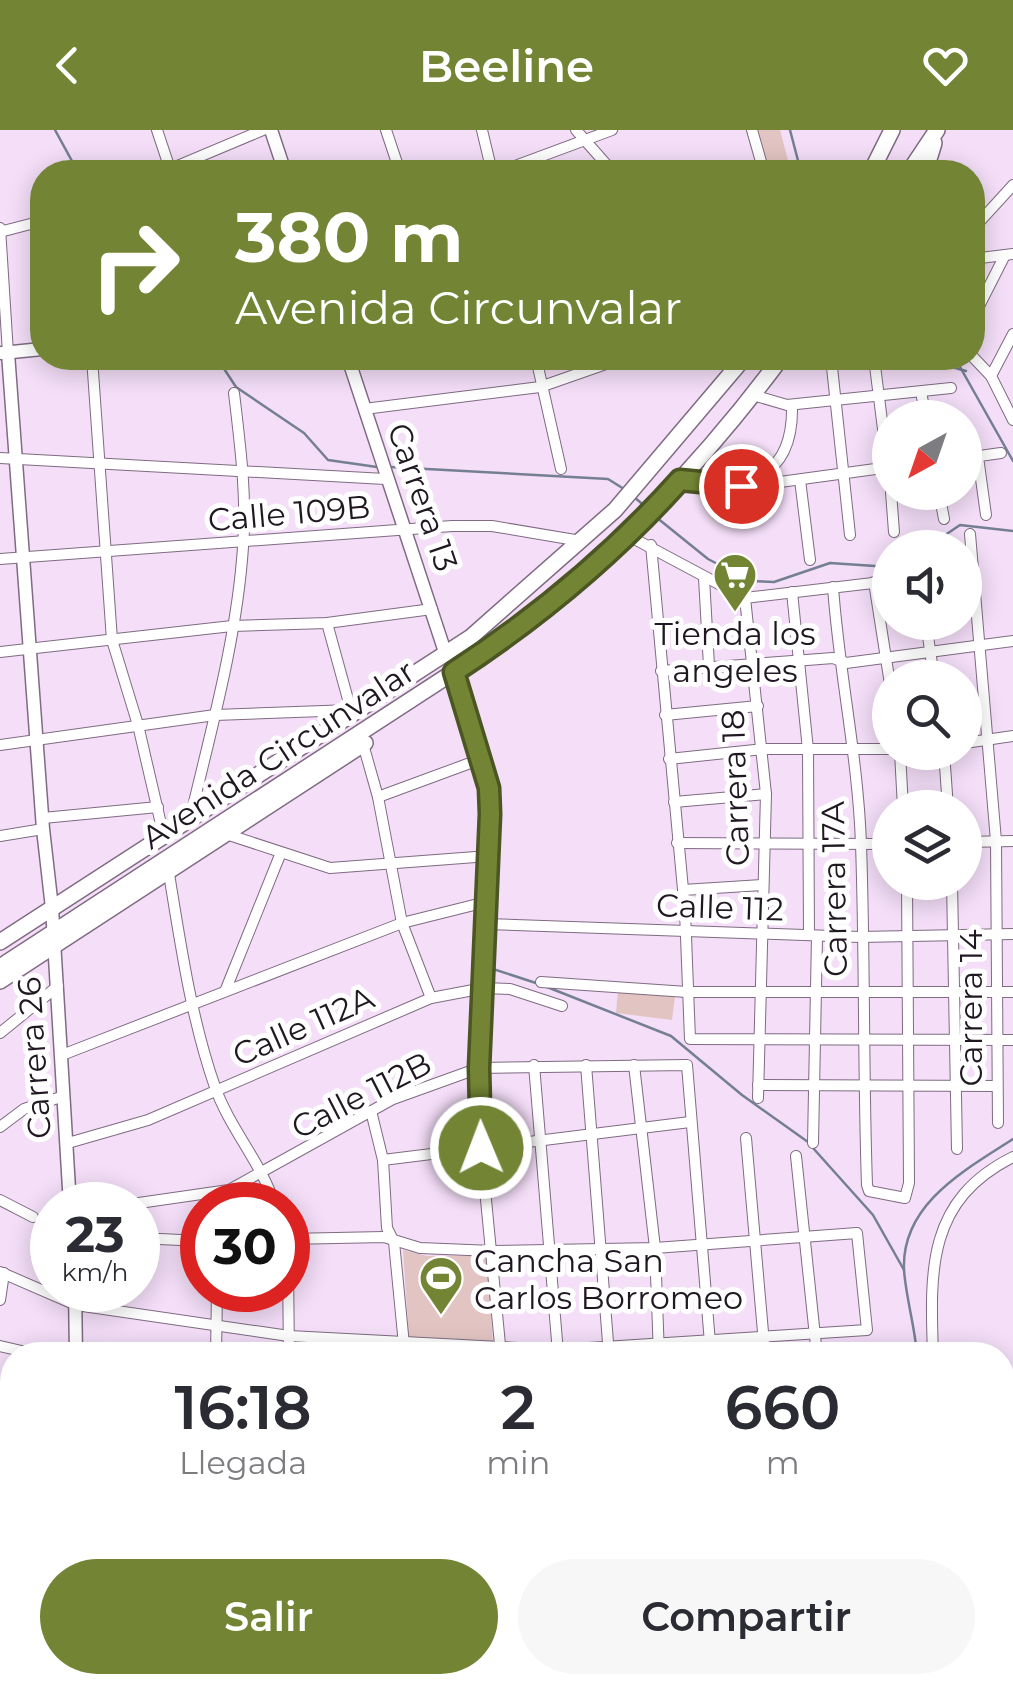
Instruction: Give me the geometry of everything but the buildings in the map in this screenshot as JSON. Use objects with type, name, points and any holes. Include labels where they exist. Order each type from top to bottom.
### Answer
[{"type":"highway","points":[[877,160],[892,130]]},
{"type":"highway","points":[[916,160],[937,130]]},
{"type":"highway","points":[[928,160],[937,130]]},
{"type":"highway","name":"Avenida Circunvalar","points":[[0,942],[446,655],[616,510],[734,370]]},
{"type":"highway","name":"Avenida Circunvalar","points":[[0,967],[54,940],[529,622],[676,485],[773,370]]},
{"type":"highway","points":[[0,981],[54,940],[229,835],[363,744],[392,715]]},
{"type":"highway","points":[[0,930],[52,908]]},
{"type":"street","points":[[156,130],[165,160]]},
{"type":"street","points":[[195,160],[263,130]]},
{"type":"street","points":[[271,130],[281,160]]},
{"type":"street","points":[[386,130],[396,160]]},
{"type":"street","points":[[482,130],[492,160]]},
{"type":"street","points":[[576,130],[601,160]]},
{"type":"street","points":[[532,160],[612,130]]},
{"type":"street","points":[[752,130],[761,160]]},
{"type":"street","points":[[985,216],[1013,185]]},
{"type":"street","points":[[30,224],[0,231],[4,353],[17,458],[42,823],[52,908]]},
{"type":"street","points":[[985,297],[1009,255]]},
{"type":"street","points":[[991,376],[1013,334]]},
{"type":"street","points":[[4,353],[30,351]]},
{"type":"street","points":[[93,370],[112,640],[138,725],[164,838]]},
{"type":"street","name":"Carrera 13","points":[[352,370],[446,655]]},
{"type":"street","points":[[538,370],[561,469]]},
{"type":"street","points":[[364,409],[540,387],[589,370]]},
{"type":"street","points":[[833,370],[850,535]]},
{"type":"street","points":[[876,370],[880,400]]},
{"type":"street","points":[[985,370],[1013,420]]},
{"type":"street","points":[[753,396],[792,405],[951,388]]},
{"type":"street","points":[[921,392],[923,400]]},
{"type":"street","points":[[190,820],[215,715],[244,544],[243,474],[234,393]]},
{"type":"street","points":[[741,486],[772,466],[792,430],[792,405]]},
{"type":"street","points":[[982,455],[1001,453]]},
{"type":"street","points":[[0,458],[243,474],[384,477]]},
{"type":"street","points":[[772,466],[780,482]]},
{"type":"street","points":[[676,485],[741,486],[764,493],[780,482],[872,470]]},
{"type":"street","points":[[800,480],[810,560]]},
{"type":"street","points":[[982,486],[986,515]]},
{"type":"street","points":[[942,510],[944,519]]},
{"type":"street","name":"Calle 109B","points":[[0,558],[244,544],[402,528],[492,526],[582,541]]},
{"type":"street","points":[[634,528],[648,543],[745,598],[872,582]]},
{"type":"street","points":[[648,543],[683,890],[690,1039],[815,1043],[1013,1040]]},
{"type":"street","points":[[704,578],[708,666]]},
{"type":"street","name":"Carrera 17A","points":[[833,587],[838,659],[855,751],[861,845],[861,993],[869,1192],[905,1198],[908,1088]]},
{"type":"street","points":[[792,592],[808,750],[815,993],[813,1143]]},
{"type":"street","name":"Carrera 18","points":[[745,598],[766,794],[758,1098]]},
{"type":"street","points":[[0,652],[232,626],[328,624],[432,609]]},
{"type":"street","points":[[0,745],[215,715],[352,713],[328,624]]},
{"type":"street","points":[[883,640],[886,660]]},
{"type":"street","points":[[929,640],[931,660]]},
{"type":"street","name":"Carrera 14","points":[[976,640],[996,841],[998,1123]]},
{"type":"street","points":[[662,671],[798,660],[838,659],[846,664],[1013,641]]},
{"type":"street","points":[[454,672],[489,788],[490,856],[479,1068],[481,1148],[499,1342]]},
{"type":"street","points":[[665,715],[758,706]]},
{"type":"street","points":[[982,740],[1013,736]]},
{"type":"street","points":[[363,744],[378,797],[402,923],[430,998]]},
{"type":"street","points":[[669,759],[764,749],[872,750]]},
{"type":"street","points":[[378,797],[481,760]]},
{"type":"street","points":[[674,802],[766,794]]},
{"type":"street","points":[[0,836],[42,823],[158,807]]},
{"type":"street","points":[[229,835],[330,868],[490,856]]},
{"type":"street","points":[[677,843],[810,840],[872,845]]},
{"type":"street","points":[[982,841],[1013,841]]},
{"type":"street","points":[[226,989],[280,854]]},
{"type":"street","points":[[169,874],[190,1002],[216,1092],[267,1182]]},
{"type":"street","points":[[683,890],[762,885]]},
{"type":"street","points":[[907,900],[908,1088]]},
{"type":"street","points":[[952,900],[957,1149]]},
{"type":"street","points":[[62,1056],[190,1002],[402,923],[486,902]]},
{"type":"street","name":"Carrera 26","points":[[52,908],[69,1182]]},
{"type":"street","name":"Calle 112","points":[[486,924],[860,937],[1013,934]]},
{"type":"street","points":[[540,982],[687,992],[1013,992]]},
{"type":"street","points":[[0,1033],[58,986]]},
{"type":"street","name":"Calle 112A","points":[[68,1143],[148,1120],[430,998],[484,988],[523,991],[562,1006]]},
{"type":"street","points":[[534,1065],[546,1250],[557,1342]]},
{"type":"street","points":[[586,1065],[608,1342]]},
{"type":"street","points":[[634,1065],[655,1248],[658,1341]]},
{"type":"street","name":"Calle 112B","points":[[248,1182],[371,1111],[438,1080],[479,1068],[687,1066],[690,1122]]},
{"type":"street","points":[[758,1085],[997,1086]]},
{"type":"street","points":[[0,1127],[24,1110],[64,1096]]},
{"type":"street","points":[[371,1111],[383,1160],[403,1342]]},
{"type":"street","points":[[383,1160],[690,1122],[709,1340]]},
{"type":"street","points":[[746,1138],[764,1342]]},
{"type":"street","points":[[796,1156],[816,1342]]},
{"type":"street","points":[[933,1342],[932,1280],[947,1216],[980,1177],[1013,1157]]},
{"type":"street","points":[[0,1200],[30,1215]]},
{"type":"street","points":[[310,1238],[375,1236],[432,1250],[546,1250],[655,1248],[856,1234],[866,1330],[653,1342]]},
{"type":"street","points":[[0,1300],[2,1273],[30,1282]]},
{"type":"street","points":[[75,1312],[76,1342]]},
{"type":"street","points":[[144,1312],[217,1328],[338,1342]]},
{"type":"street","points":[[216,1342],[217,1312]]},
{"type":"street","points":[[289,1312],[289,1342]]},
{"type":"shaded area","points":[[757,130],[780,130],[788,160],[766,160]]},
{"type":"shaded area","points":[[618,990],[675,996],[672,1020],[616,1013]]},
{"type":"shaded area","points":[[403,1250],[427,1256],[487,1255],[493,1342],[409,1339]]},
{"type":"waterway","points":[[55,130],[71,160]]},
{"type":"waterway","points":[[790,130],[798,160]]},
{"type":"waterway","points":[[225,370],[236,387],[304,433],[328,460],[377,467]]},
{"type":"waterway","points":[[962,370],[1013,461]]},
{"type":"waterway","points":[[390,467],[608,479],[624,489]]},
{"type":"waterway","points":[[634,497],[647,508]]},
{"type":"waterway","points":[[656,517],[708,559],[750,581],[774,582],[830,563],[872,566]]},
{"type":"waterway","points":[[953,530],[960,525],[1013,531]]},
{"type":"waterway","points":[[493,969],[539,984]]},
{"type":"waterway","points":[[547,987],[671,1036],[742,1095],[808,1142]]},
{"type":"waterway","points":[[915,1342],[904,1270],[913,1226],[939,1191],[1013,1139]]},
{"type":"waterway","points":[[813,1148],[873,1215],[904,1270]]},
{"type":"place","name":"Tienda los angeles","points":[[735,613]]},
{"type":"place","name":"Cancha San Carlos Borromeo","points":[[441,1316]]},
{"type":"route","points":[[481,1148],[479,1068],[490,856],[489,788],[454,672],[529,622],[581,580],[680,480],[741,486]]}]
